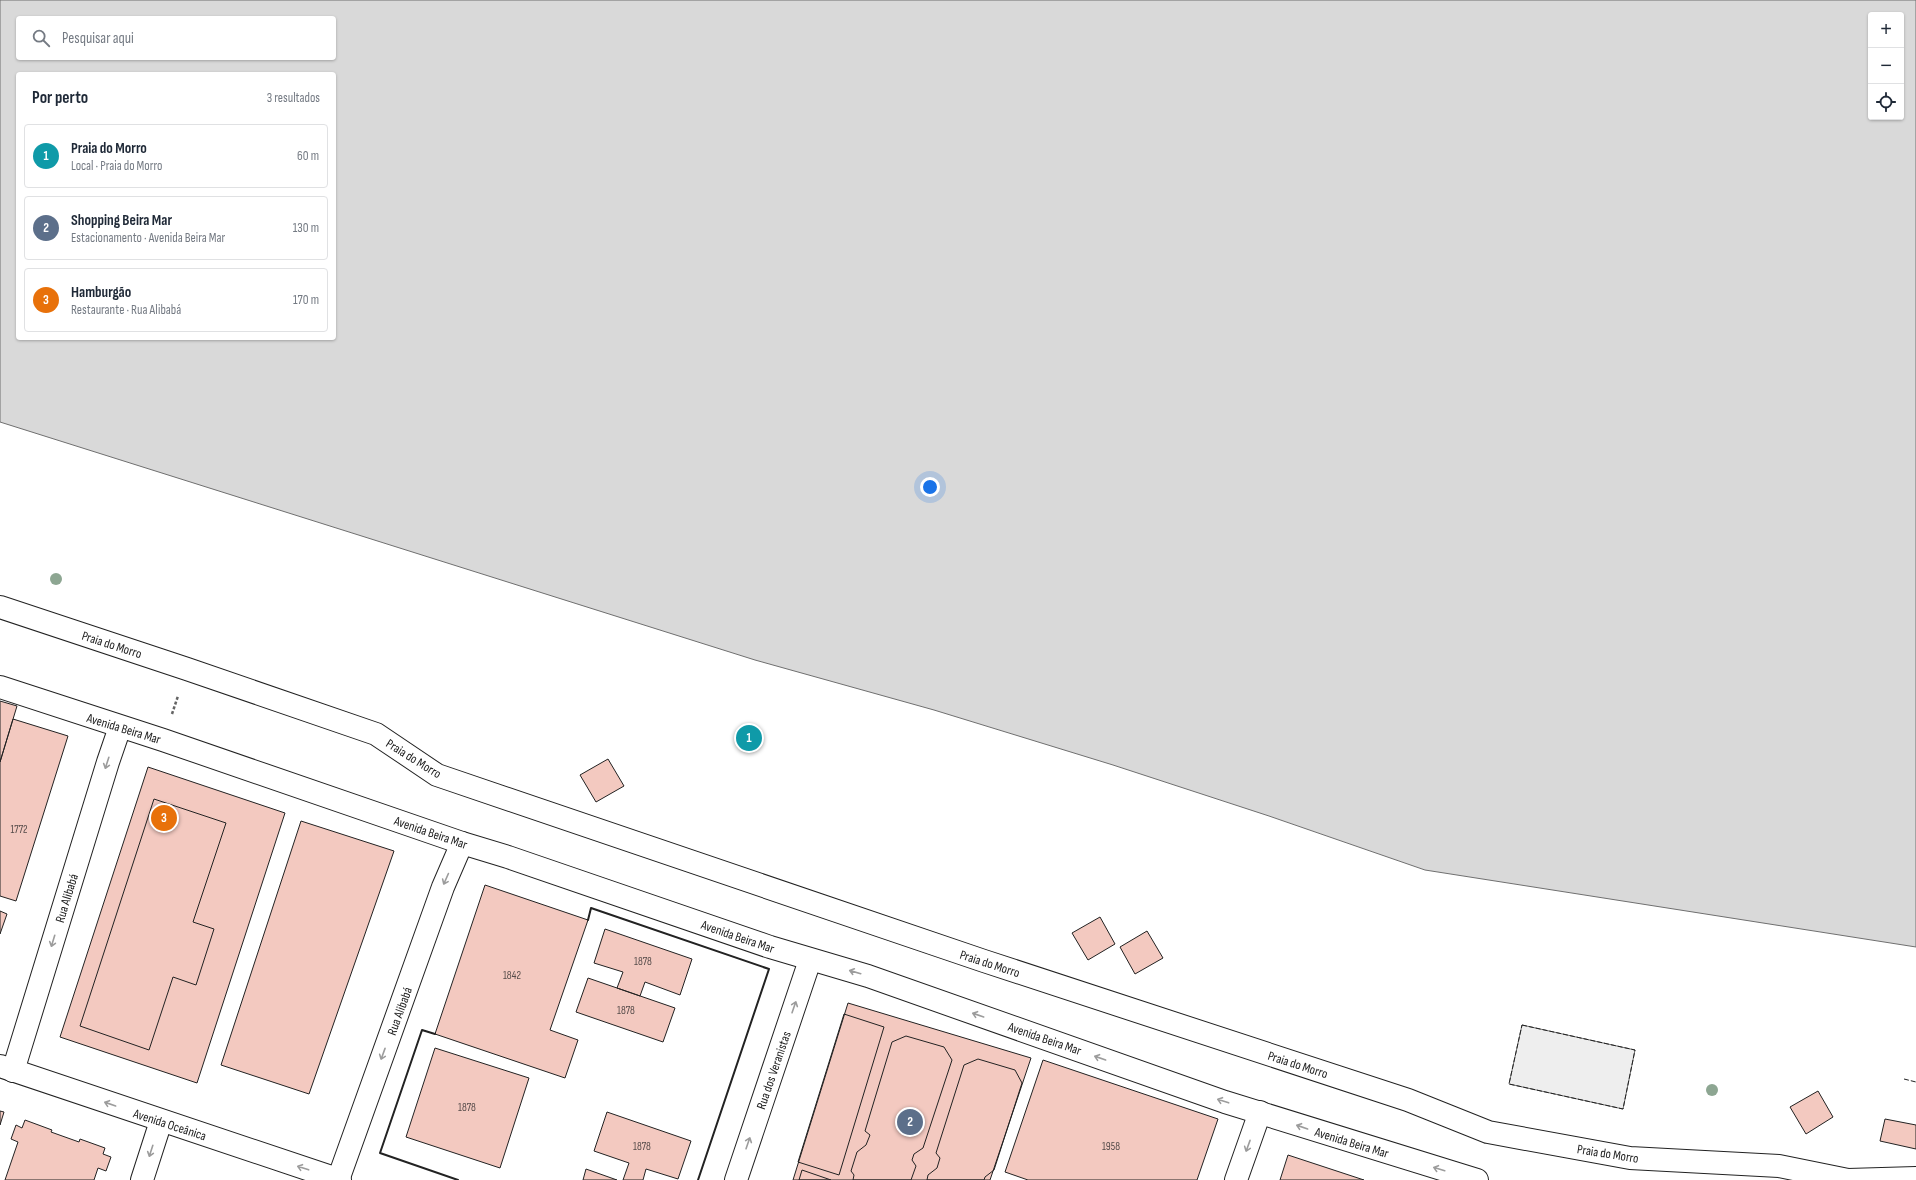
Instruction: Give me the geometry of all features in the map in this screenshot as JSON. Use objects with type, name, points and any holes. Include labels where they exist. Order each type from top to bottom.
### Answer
[{"type":"street","name":"Praia do Morro","points":[[0,607],[376,734],[437,775],[984,961],[1408,1100],[1488,1132],[1630,1158],[1779,1166],[1848,1180],[1916,1178]]},
{"type":"street","name":"Avenida Beira Mar","points":[[0,687],[163,740],[462,844],[508,857],[810,960],[868,976],[1225,1102],[1260,1112],[1308,1129],[1477,1180]]},
{"type":"street","name":"Rua Alibabá","points":[[6,1069],[120,726]]},
{"type":"street","name":"Rua Alibabá","points":[[339,1180],[443,887],[462,844]]},
{"type":"street","name":"Rua dos Veranistas","points":[[736,1180],[810,960]]},
{"type":"street","name":"Avenida Oceânica","points":[[6,1069],[339,1180]]},
{"type":"street","points":[[1236,1180],[1260,1112]]},
{"type":"street","points":[[142,1180],[161,1121]]},
{"type":"path","points":[[163,740],[187,669]]},
{"type":"shaded area","points":[[0,0],[1916,0],[1916,947],[1425,870],[1269,816],[1113,765],[934,710],[755,660],[0,422]]},
{"type":"shaded area","points":[[1522,1025],[1635,1050],[1623,1109],[1509,1084]]},
{"type":"building","points":[[0,701],[17,706],[0,762]]},
{"type":"building","points":[[13,719],[68,736],[16,901],[0,896],[0,762]]},
{"type":"building","points":[[608,759],[624,786],[596,802],[580,775]]},
{"type":"building","points":[[148,767],[285,813],[197,1083],[60,1037]]},
{"type":"building","points":[[154,799],[226,823],[193,922],[214,929],[196,985],[173,977],[149,1050],[80,1026]]},
{"type":"building","points":[[301,821],[394,851],[309,1094],[221,1065]]},
{"type":"building","points":[[485,885],[588,920],[550,1030],[578,1040],[565,1078],[435,1034]]},
{"type":"building","points":[[0,911],[7,914],[0,934]]},
{"type":"building","points":[[1100,917],[1115,944],[1088,960],[1072,933]]},
{"type":"building","points":[[605,929],[692,959],[680,995],[645,982],[640,996],[617,988],[623,972],[594,963]]},
{"type":"building","points":[[1147,931],[1163,958],[1135,974],[1120,947]]},
{"type":"building","points":[[588,978],[675,1008],[663,1042],[576,1012]]},
{"type":"building","points":[[848,1003],[1031,1058],[990,1180],[793,1180]]},
{"type":"building","points":[[844,1014],[884,1027],[839,1175],[798,1162]]},
{"type":"building","points":[[906,1036],[944,1047],[952,1060],[923,1148],[914,1154],[912,1160],[916,1166],[911,1180],[853,1180],[854,1175],[851,1171],[857,1152],[866,1145],[870,1135],[865,1131],[892,1042]]},
{"type":"building","points":[[435,1048],[529,1078],[500,1168],[406,1137]]},
{"type":"building","points":[[978,1059],[1015,1070],[1022,1083],[994,1170],[985,1177],[984,1180],[927,1180],[928,1175],[937,1168],[940,1158],[936,1153],[964,1065]]},
{"type":"building","points":[[1043,1060],[1218,1119],[1197,1180],[1028,1180],[1005,1172]]},
{"type":"building","points":[[1818,1091],[1833,1117],[1806,1134],[1790,1107]]},
{"type":"building","points":[[0,1111],[4,1112],[0,1125]]},
{"type":"building","points":[[607,1112],[691,1141],[678,1179],[646,1169],[643,1180],[623,1180],[629,1163],[594,1151]]},
{"type":"building","points":[[1885,1119],[1916,1125],[1916,1149],[1880,1141]]},
{"type":"building","points":[[25,1120],[52,1130],[51,1132],[79,1142],[80,1139],[105,1148],[103,1154],[111,1157],[106,1171],[98,1168],[94,1180],[5,1180],[18,1142],[11,1139],[16,1125],[22,1128]]},
{"type":"building","points":[[1288,1155],[1364,1180],[1280,1180]]},
{"type":"building","points":[[586,1169],[617,1180],[583,1180]]},
{"type":"building","points":[[802,1170],[831,1180],[799,1180]]},
{"type":"fence","points":[[1522,1025],[1635,1050],[1623,1109],[1509,1084],[1522,1025]]},
{"type":"fence","points":[[1904,1079],[1916,1082]]},
{"type":"wall","points":[[588,920],[591,908],[769,969],[698,1180]]},
{"type":"wall","points":[[435,1034],[422,1030],[380,1153],[458,1180]]},
{"type":"place","name":"Praia do Morro","points":[[749,738]]},
{"type":"place","name":"Hamburgão","points":[[164,818]]},
{"type":"place","name":"Shopping Beira Mar","points":[[910,1122]]}]
